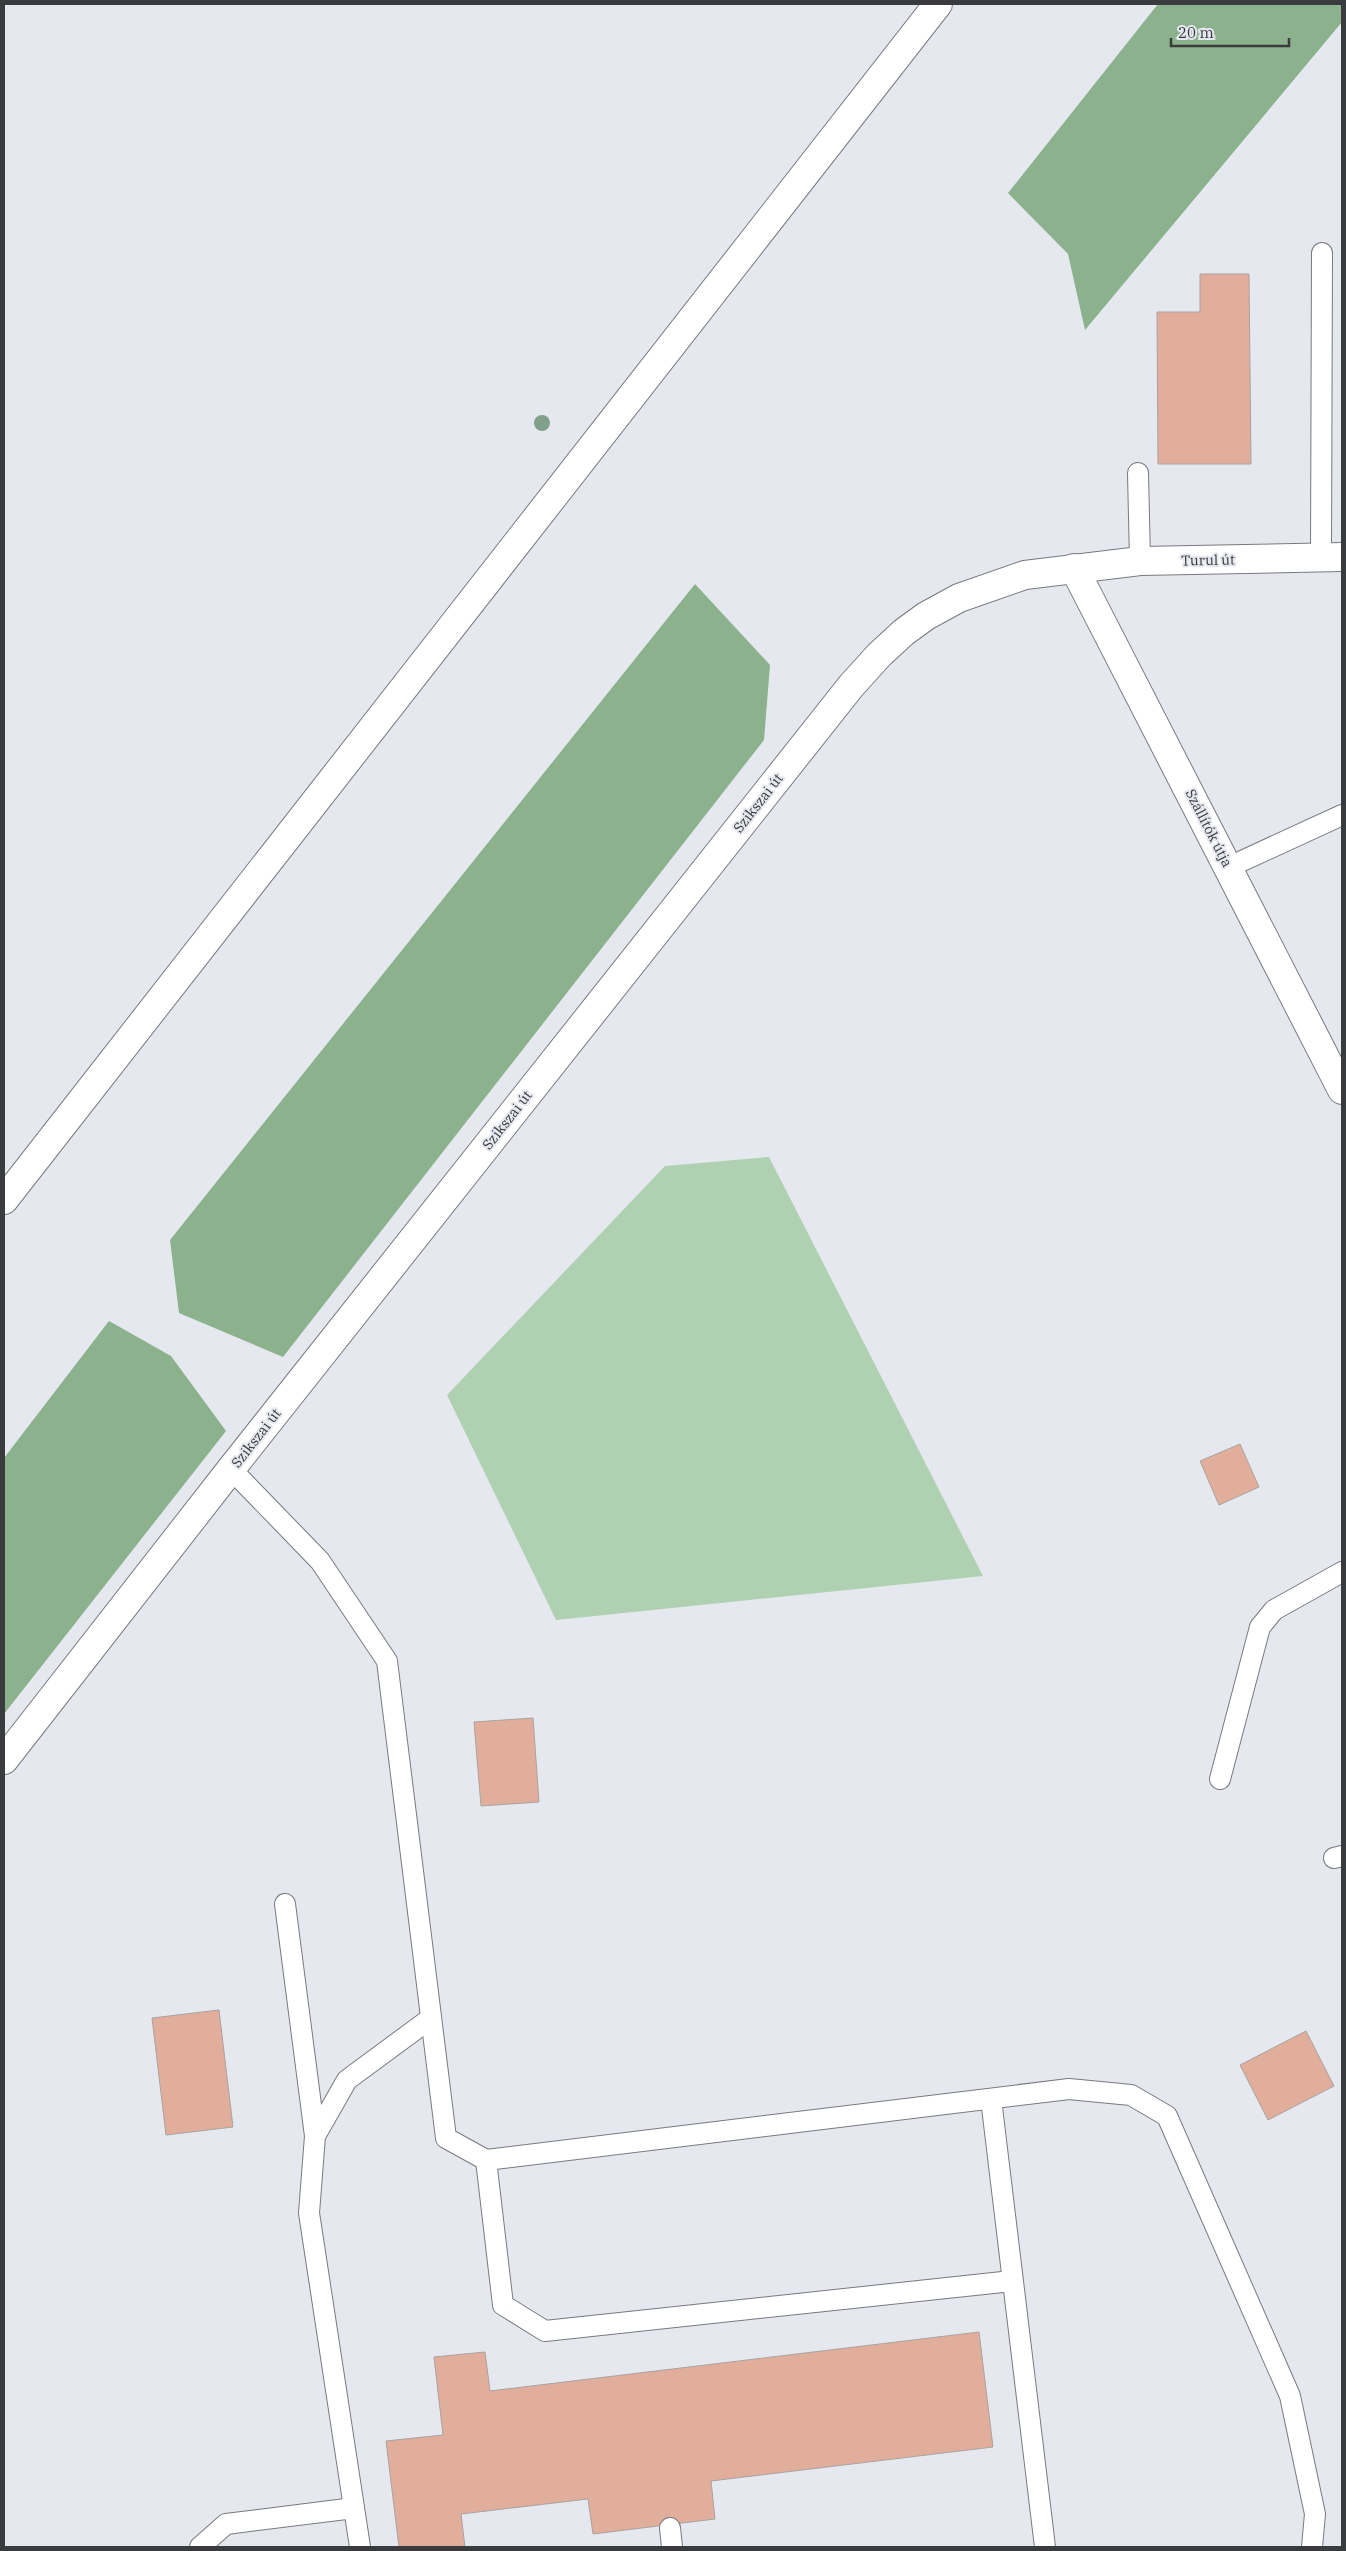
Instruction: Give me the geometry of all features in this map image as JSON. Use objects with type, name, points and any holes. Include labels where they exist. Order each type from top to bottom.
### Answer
[{"type":"street","points":[[4,1200],[938,4]]},
{"type":"street","name":"Turul út","points":[[1074,568],[1140,561],[1332,558]]},
{"type":"street","name":"Szállítók útja","points":[[1074,568],[1342,1090]]},
{"type":"street","name":"Szikszai út","points":[[4,1760],[231,1469],[851,686],[879,655],[904,632],[959,598],[983,588],[1025,576],[1074,568]]},
{"type":"lane","points":[[1322,253],[1332,558]]},
{"type":"lane","points":[[1138,473],[1140,561]]},
{"type":"lane","points":[[1229,867],[1342,815]]},
{"type":"lane","points":[[231,1469],[320,1561],[386,1661],[446,2138],[486,2160],[1069,2088],[1132,2095],[1167,2116],[1290,2396],[1315,2514],[1312,2547]]},
{"type":"lane","points":[[1220,1779],[1260,1628],[1274,1610],[1342,1572]]},
{"type":"lane","points":[[285,1904],[315,2136],[309,2213],[360,2547]]},
{"type":"lane","points":[[315,2136],[347,2080],[431,2018]]},
{"type":"lane","points":[[990,2099],[1044,2547]]},
{"type":"lane","points":[[486,2160],[503,2305],[545,2331],[1012,2281]]},
{"type":"lane","points":[[200,2547],[226,2524],[354,2508]]},
{"type":"green space","points":[[1158,4],[1342,4],[1342,22],[1085,330],[1068,254],[1008,193]]},
{"type":"green space","points":[[695,584],[770,665],[764,740],[283,1357],[179,1313],[170,1240]]},
{"type":"green space","points":[[769,1157],[983,1576],[556,1620],[447,1395],[665,1166]]},
{"type":"green space","points":[[109,1321],[171,1356],[226,1431],[4,1714],[4,1458]]},
{"type":"building","points":[[1200,274],[1249,274],[1251,464],[1158,464],[1157,312],[1200,312]]},
{"type":"building","points":[[1240,1444],[1259,1487],[1219,1505],[1200,1461]]},
{"type":"building","points":[[533,1718],[539,1802],[481,1806],[474,1722]]},
{"type":"building","points":[[219,2010],[233,2127],[166,2135],[152,2018]]},
{"type":"building","points":[[1306,2031],[1334,2086],[1268,2120],[1240,2065]]},
{"type":"building","points":[[979,2332],[993,2447],[711,2481],[715,2519],[593,2534],[588,2499],[461,2514],[465,2547],[399,2547],[386,2441],[443,2435],[434,2357],[485,2352],[490,2391]]}]
